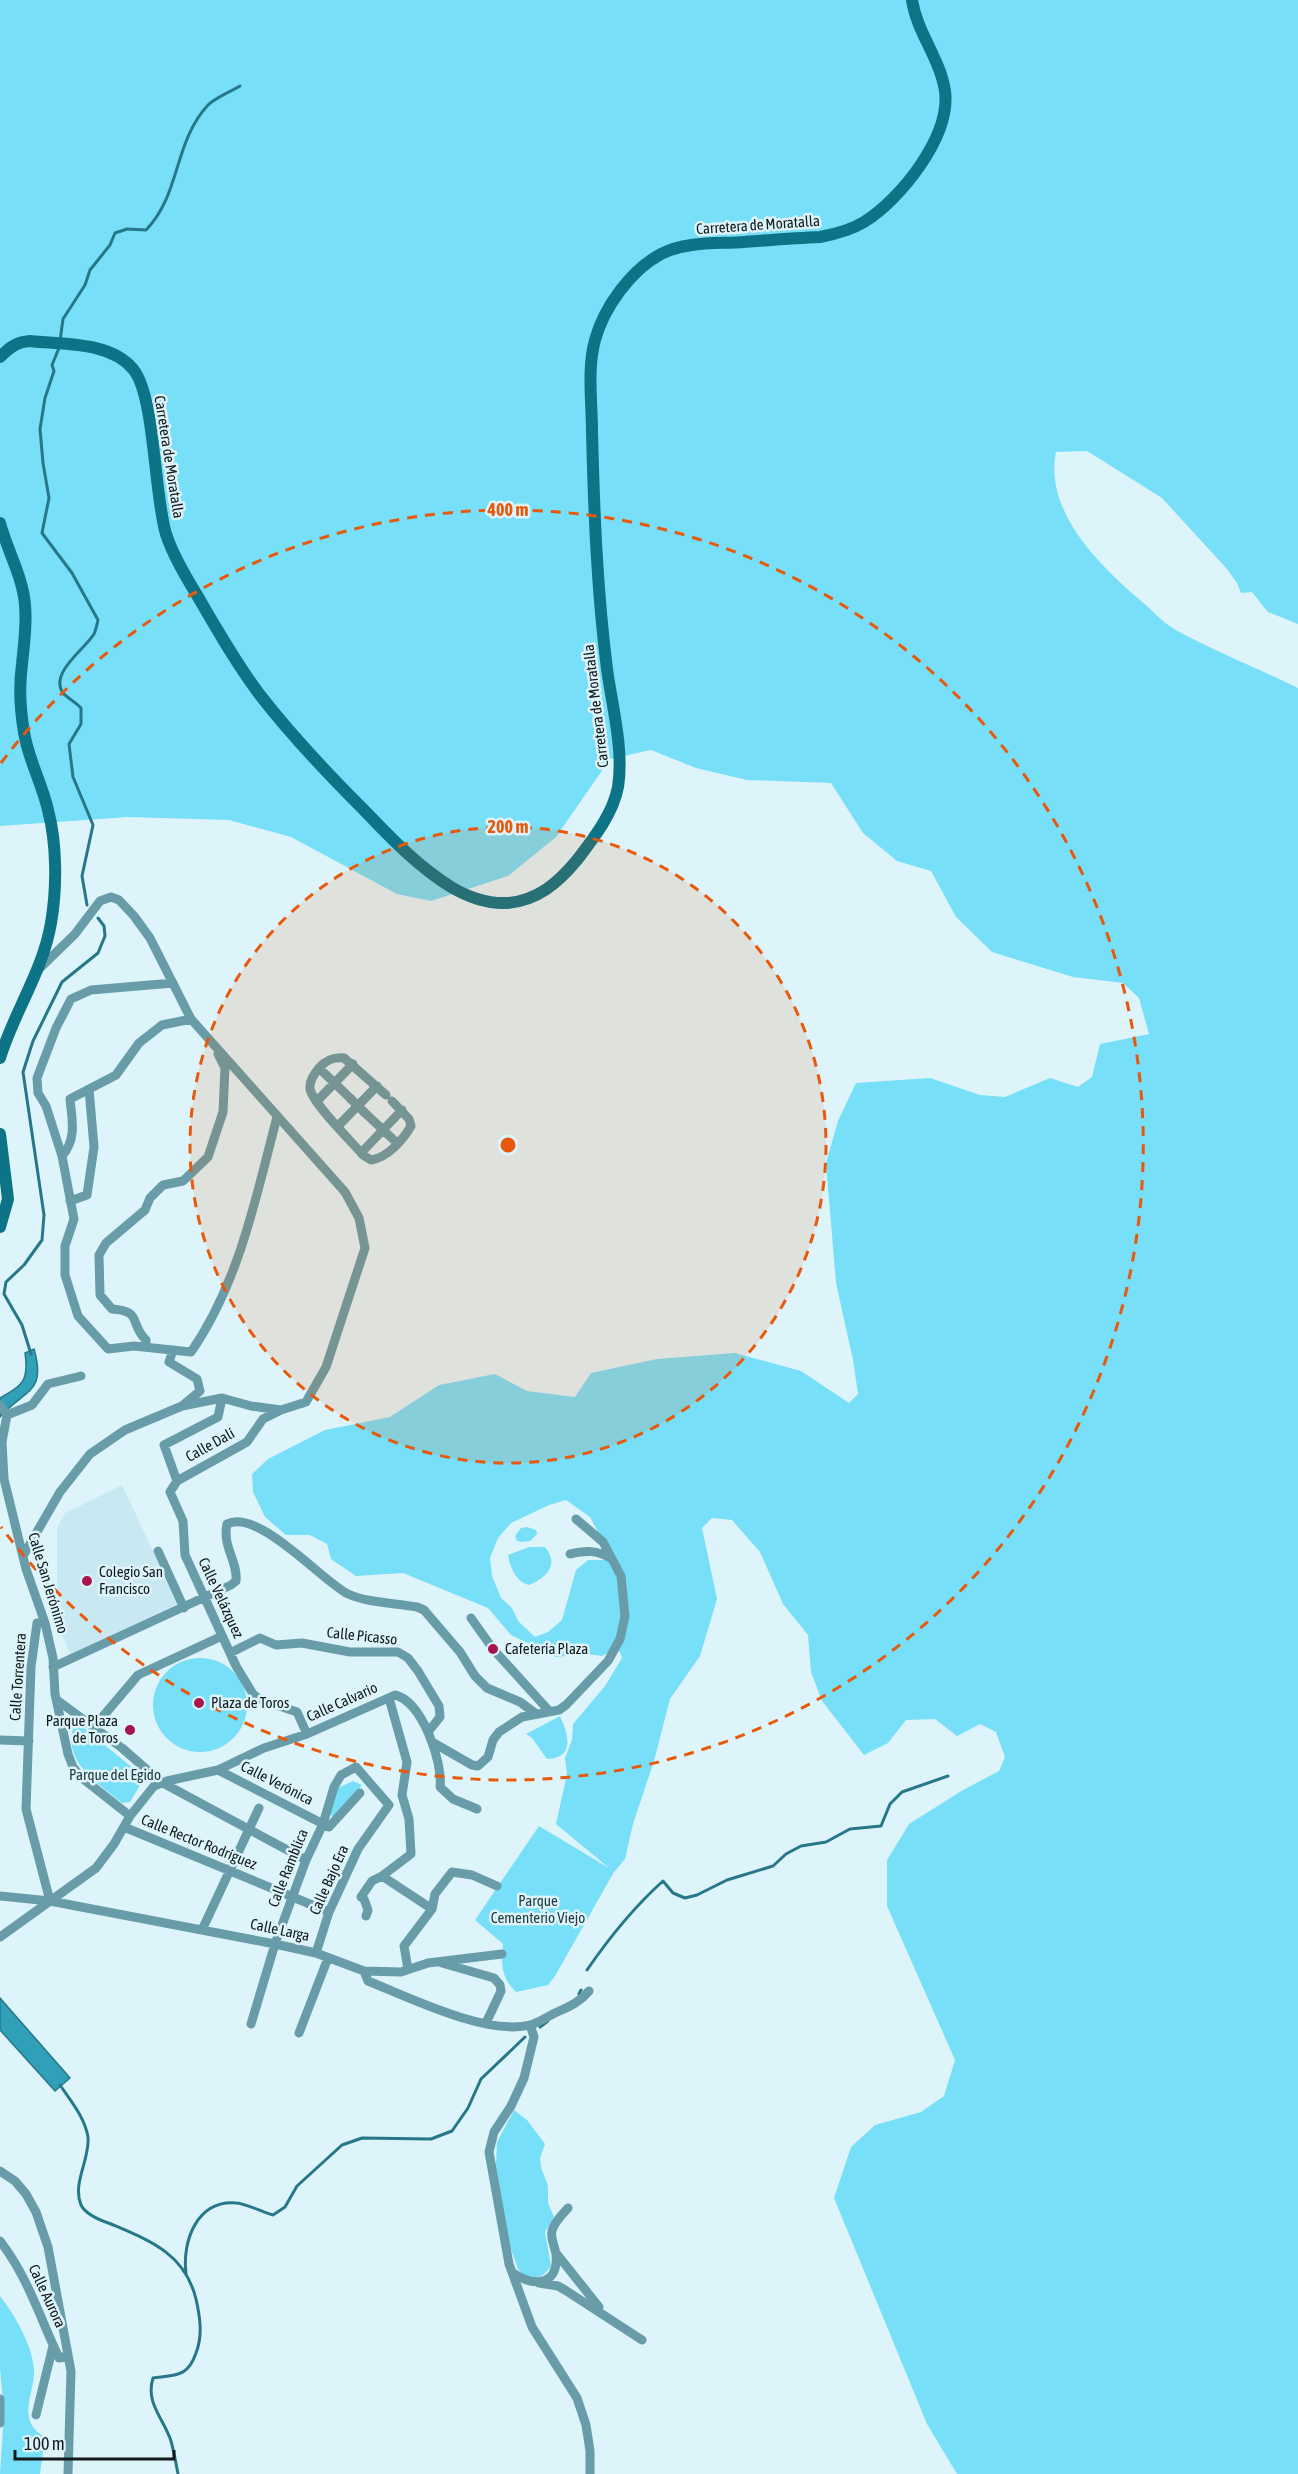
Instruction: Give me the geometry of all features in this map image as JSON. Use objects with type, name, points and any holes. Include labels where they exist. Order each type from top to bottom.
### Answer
[{"type":"main road","name":"Carretera de Moratalla","points":[[0,357],[10,347],[22,341],[90,348],[116,355],[137,373],[144,396],[167,537],[209,616],[261,696],[335,781],[403,848],[441,880],[467,896],[494,903],[518,901],[538,895],[562,877],[588,846],[609,811],[618,785],[618,751],[598,588],[595,540],[592,354],[603,320],[631,279],[662,254],[699,244],[820,237],[838,233],[862,223],[885,206],[913,174],[934,144],[945,113],[943,80],[917,21],[912,0]]},
{"type":"main road","points":[[0,523],[24,593],[26,624],[20,680],[22,721],[30,760],[48,809],[53,851],[52,920],[44,952],[5,1041],[0,1058]]},
{"type":"main road","points":[[0,1134],[8,1199],[0,1227]]},
{"type":"street","points":[[35,973],[75,934],[100,901],[111,897],[119,900],[150,938],[191,1018],[212,1041],[225,1068],[223,1112],[208,1157],[183,1181],[163,1185],[150,1198],[145,1210],[106,1243],[99,1255],[100,1295],[112,1309],[126,1310],[133,1314],[140,1335],[146,1340],[146,1347]]},
{"type":"street","points":[[173,983],[91,990],[76,996],[67,1005],[46,1052],[36,1085],[46,1106],[62,1156],[74,1219],[65,1246],[65,1275],[78,1316],[108,1349],[134,1346],[190,1352],[210,1324],[227,1288],[254,1206],[277,1117]]},
{"type":"street","points":[[62,1156],[70,1147],[73,1131],[70,1099],[116,1075],[139,1043],[162,1025],[191,1018]]},
{"type":"street","name":"Calle Dalí","points":[[177,1481],[247,1442],[263,1419],[306,1402],[326,1367],[365,1248],[359,1218],[345,1192],[212,1041]]},
{"type":"street","points":[[336,1057],[344,1058],[353,1064],[410,1119],[411,1126],[380,1159],[371,1160],[361,1153],[317,1101],[310,1086],[319,1068],[336,1057]]},
{"type":"street","points":[[317,1101],[353,1064]]},
{"type":"street","points":[[319,1068],[397,1143]]},
{"type":"street","points":[[338,1126],[377,1086]]},
{"type":"street","points":[[70,1200],[87,1195],[94,1147],[89,1089]]},
{"type":"street","points":[[361,1153],[402,1110]]},
{"type":"street","points":[[172,1350],[168,1362],[190,1373],[197,1379],[200,1386],[200,1391],[195,1397],[182,1406]]},
{"type":"street","points":[[4,1411],[32,1405],[48,1384],[81,1376]]},
{"type":"street","points":[[23,1556],[60,1492],[90,1455],[125,1430],[182,1406],[222,1398],[251,1406],[281,1410]]},
{"type":"street","points":[[177,1481],[164,1445],[218,1417],[222,1398]]},
{"type":"street","name":"Calle San Jerónimo","points":[[4,1411],[2,1461],[23,1556],[45,1623],[68,1754],[73,1767],[95,1790],[130,1816]]},
{"type":"street","name":"Calle Velázquez","points":[[177,1481],[170,1492],[183,1521],[185,1555],[230,1653],[253,1694],[266,1703],[297,1712],[307,1734]]},
{"type":"street","points":[[432,1742],[472,1765],[478,1766],[488,1757],[493,1740],[499,1732],[522,1717],[550,1712],[566,1705],[608,1661],[620,1639],[625,1616],[621,1576],[603,1542],[576,1518]]},
{"type":"street","points":[[53,1667],[184,1608],[236,1581],[237,1574],[228,1551],[225,1533],[227,1524],[233,1521],[245,1523],[278,1540],[349,1594],[424,1610],[460,1652],[474,1676],[487,1688],[520,1702],[535,1713]]},
{"type":"street","points":[[570,1554],[590,1550],[601,1552],[614,1560]]},
{"type":"street","points":[[158,1551],[184,1608]]},
{"type":"street","points":[[471,1618],[493,1649],[550,1712]]},
{"type":"street","name":"Calle Torrentera","points":[[45,1623],[37,1623],[31,1667],[26,1809],[50,1900]]},
{"type":"street","points":[[94,1727],[138,1675],[222,1636]]},
{"type":"street","name":"Calle Picasso","points":[[230,1653],[260,1638],[276,1645],[302,1643],[350,1652],[398,1652],[408,1658],[418,1671],[439,1706],[440,1717],[428,1732]]},
{"type":"street","name":"Calle Calvario","points":[[161,1782],[218,1770],[264,1748],[307,1734],[388,1698],[400,1697],[416,1713],[428,1732],[441,1780],[440,1786],[453,1799],[477,1809]]},
{"type":"street","points":[[366,1916],[368,1910],[361,1897],[372,1881],[411,1854],[409,1819],[402,1795],[407,1762],[388,1698]]},
{"type":"street","points":[[57,1700],[161,1782],[306,1860]]},
{"type":"street","name":"Calle Torrentera","points":[[0,1740],[29,1741]]},
{"type":"street","points":[[142,1765],[149,1780],[148,1793]]},
{"type":"street","name":"Calle Ramblica","points":[[251,2024],[291,1898],[323,1824],[334,1787],[341,1775],[356,1767]]},
{"type":"street","name":"Calle Bajo Era","points":[[316,1953],[329,1912],[358,1849],[389,1805],[356,1767]]},
{"type":"street","name":"Calle Verónica","points":[[218,1770],[323,1824]]},
{"type":"street","points":[[0,1937],[96,1868],[130,1816],[148,1793],[161,1782]]},
{"type":"street","points":[[323,1824],[329,1827],[360,1793]]},
{"type":"street","points":[[202,1930],[259,1808]]},
{"type":"street","name":"Calle Rector Rodríguez","points":[[124,1827],[329,1912]]},
{"type":"street","points":[[408,1970],[404,1946],[432,1909],[435,1894],[452,1872],[472,1875],[497,1886]]},
{"type":"street","points":[[382,1876],[432,1909]]},
{"type":"street","name":"Calle Larga","points":[[0,1896],[50,1900],[275,1944],[316,1953],[364,1971],[401,1972],[428,1963],[502,1954]]},
{"type":"street","points":[[299,2032],[328,1958]]},
{"type":"street","points":[[440,1962],[494,1978],[500,1985],[501,1991],[486,2024]]},
{"type":"street","points":[[364,1971],[368,1981],[432,2007],[486,2024],[501,2026],[530,2025],[579,2002],[589,1991]]},
{"type":"street","points":[[530,2025],[534,2037],[524,2078],[511,2106],[494,2132],[489,2152],[501,2226],[513,2273],[532,2327],[577,2398],[586,2425],[590,2451],[590,2474]]},
{"type":"street","points":[[0,2171],[15,2181],[26,2194],[43,2228],[71,2370],[68,2474]]},
{"type":"street","points":[[539,2283],[546,2280],[554,2268],[556,2253],[551,2232],[556,2221],[568,2208]]},
{"type":"street","name":"Calle Aurora","points":[[0,2241],[23,2275],[59,2358],[68,2356]]},
{"type":"street","points":[[556,2253],[608,2316]]},
{"type":"street","points":[[513,2273],[531,2283],[558,2286],[608,2316],[642,2340]]},
{"type":"street","points":[[36,2415],[53,2346]]},
{"type":"street","points":[[0,2399],[0,2423]]},
{"type":"shaded area","points":[[34,1349],[38,1375],[35,1383],[0,1417],[0,1398],[23,1381],[26,1370],[25,1353]]},
{"type":"shaded area","points":[[122,1485],[178,1604],[70,1654],[57,1623],[57,1528],[65,1513]]},
{"type":"shaded area","points":[[0,1998],[70,2078],[55,2091],[0,2030]]},
{"type":"green space","name":"Parque Cementerio Viejo","points":[[0,0],[1298,0],[1298,624],[1268,612],[1252,592],[1241,593],[1227,569],[1162,498],[1087,451],[1056,452],[1054,474],[1058,495],[1066,516],[1078,535],[1108,570],[1161,619],[1189,637],[1298,688],[1298,2474],[957,2474],[927,2424],[834,2198],[851,2147],[875,2125],[921,2112],[944,2096],[955,2060],[887,1906],[887,1860],[909,1824],[963,1790],[999,1771],[1005,1757],[996,1732],[980,1724],[957,1736],[935,1719],[906,1720],[888,1743],[864,1755],[822,1701],[811,1672],[808,1635],[783,1604],[760,1552],[732,1520],[712,1518],[702,1528],[717,1599],[700,1656],[670,1699],[625,1859],[614,1872],[548,1985],[516,1992],[507,1981],[503,1970],[503,1944],[475,1920],[539,1826],[609,1868],[556,1824],[567,1774],[565,1758],[572,1740],[573,1724],[605,1686],[622,1658],[620,1652],[615,1649],[602,1656],[587,1654],[556,1657],[511,1635],[488,1608],[403,1573],[356,1576],[331,1559],[327,1544],[310,1535],[286,1535],[265,1517],[253,1492],[252,1474],[268,1459],[325,1430],[390,1417],[439,1385],[495,1374],[527,1391],[575,1397],[591,1373],[657,1359],[735,1353],[801,1371],[849,1403],[858,1394],[836,1283],[826,1163],[838,1121],[856,1083],[930,1078],[980,1095],[1005,1097],[1050,1078],[1078,1087],[1092,1077],[1100,1044],[1149,1034],[1139,998],[1123,983],[1073,977],[992,952],[956,917],[931,871],[897,861],[863,833],[831,783],[747,780],[696,768],[651,750],[610,759],[556,837],[508,876],[431,901],[397,894],[291,837],[229,820],[128,817],[0,826]],"holes":[[[566,1500],[590,1517],[613,1560],[588,1560],[576,1570],[562,1620],[548,1632],[535,1637],[518,1621],[512,1608],[501,1598],[492,1576],[490,1558],[498,1538],[511,1523],[549,1505]]]},
{"type":"green space","points":[[521,1528],[536,1530],[537,1534],[530,1541],[517,1541],[515,1536]]},
{"type":"green space","points":[[529,1547],[545,1547],[551,1565],[541,1579],[529,1585],[521,1581],[514,1573],[508,1555]]},
{"type":"green space","points":[[200,1658],[218,1661],[233,1672],[244,1687],[247,1705],[244,1723],[233,1738],[218,1749],[200,1752],[182,1749],[167,1738],[156,1723],[153,1705],[156,1687],[167,1672],[182,1661]]},
{"type":"green space","points":[[560,1716],[567,1737],[566,1750],[556,1758],[547,1759],[532,1738],[526,1734]]},
{"type":"green space","name":"Parque del Egido","points":[[83,1727],[140,1774],[142,1782],[130,1802],[122,1803],[85,1772],[78,1762],[71,1740],[73,1728]]},
{"type":"green space","points":[[353,1781],[362,1785],[334,1818],[329,1813],[338,1788]]},
{"type":"green space","points":[[514,2110],[527,2120],[545,2144],[540,2158],[541,2167],[548,2186],[548,2203],[554,2217],[545,2232],[551,2266],[543,2275],[537,2277],[524,2276],[518,2269],[508,2241],[496,2165],[497,2142]]},
{"type":"green space","points":[[0,2296],[22,2330],[33,2359],[34,2378],[29,2415],[36,2431],[45,2437],[40,2474],[0,2474],[4,2413],[0,2369]]},
{"type":"waterway","points":[[60,341],[63,319],[85,285],[90,270],[110,245],[115,233],[127,229],[146,230],[166,201],[188,136],[197,120],[211,102],[240,86]]},
{"type":"waterway","points":[[59,348],[52,365],[54,371],[45,398],[40,429],[49,498],[42,533],[72,573],[98,620],[90,640],[64,669],[60,685],[63,693],[81,708],[81,724],[69,744],[73,777],[93,825],[82,876],[87,905]]},
{"type":"waterway","points":[[31,1354],[22,1325],[4,1294],[6,1282],[24,1265],[42,1240],[44,1215],[23,1072],[33,1041],[62,982],[98,953],[105,936],[104,926],[98,918]]},
{"type":"waterway","points":[[587,1970],[622,1923],[663,1881],[673,1893],[685,1898],[697,1895],[727,1880],[773,1866],[786,1854],[801,1846],[826,1842],[850,1829],[881,1826],[890,1804],[902,1792],[948,1776]]},
{"type":"waterway","points":[[579,1994],[581,1990]]},
{"type":"waterway","points":[[540,2027],[548,2021]]},
{"type":"waterway","points":[[186,2273],[185,2261],[190,2236],[202,2215],[211,2208],[236,2203],[273,2215],[285,2207],[297,2186],[342,2145],[362,2138],[431,2139],[452,2131],[468,2108],[481,2079],[525,2037]]},
{"type":"waterway","points":[[60,2085],[81,2116],[88,2137],[79,2188],[81,2205],[94,2217],[153,2243],[164,2251],[184,2271],[196,2299],[200,2333],[193,2361],[185,2371],[153,2378],[151,2387],[153,2403],[171,2441],[178,2474]]},
{"type":"place","name":"Colegio San Francisco","points":[[87,1581]]},
{"type":"place","name":"Cafetería Plaza","points":[[493,1649]]},
{"type":"place","name":"Plaza de Toros","points":[[199,1703]]},
{"type":"place","name":"Parque Plaza de Toros","points":[[130,1730]]}]
